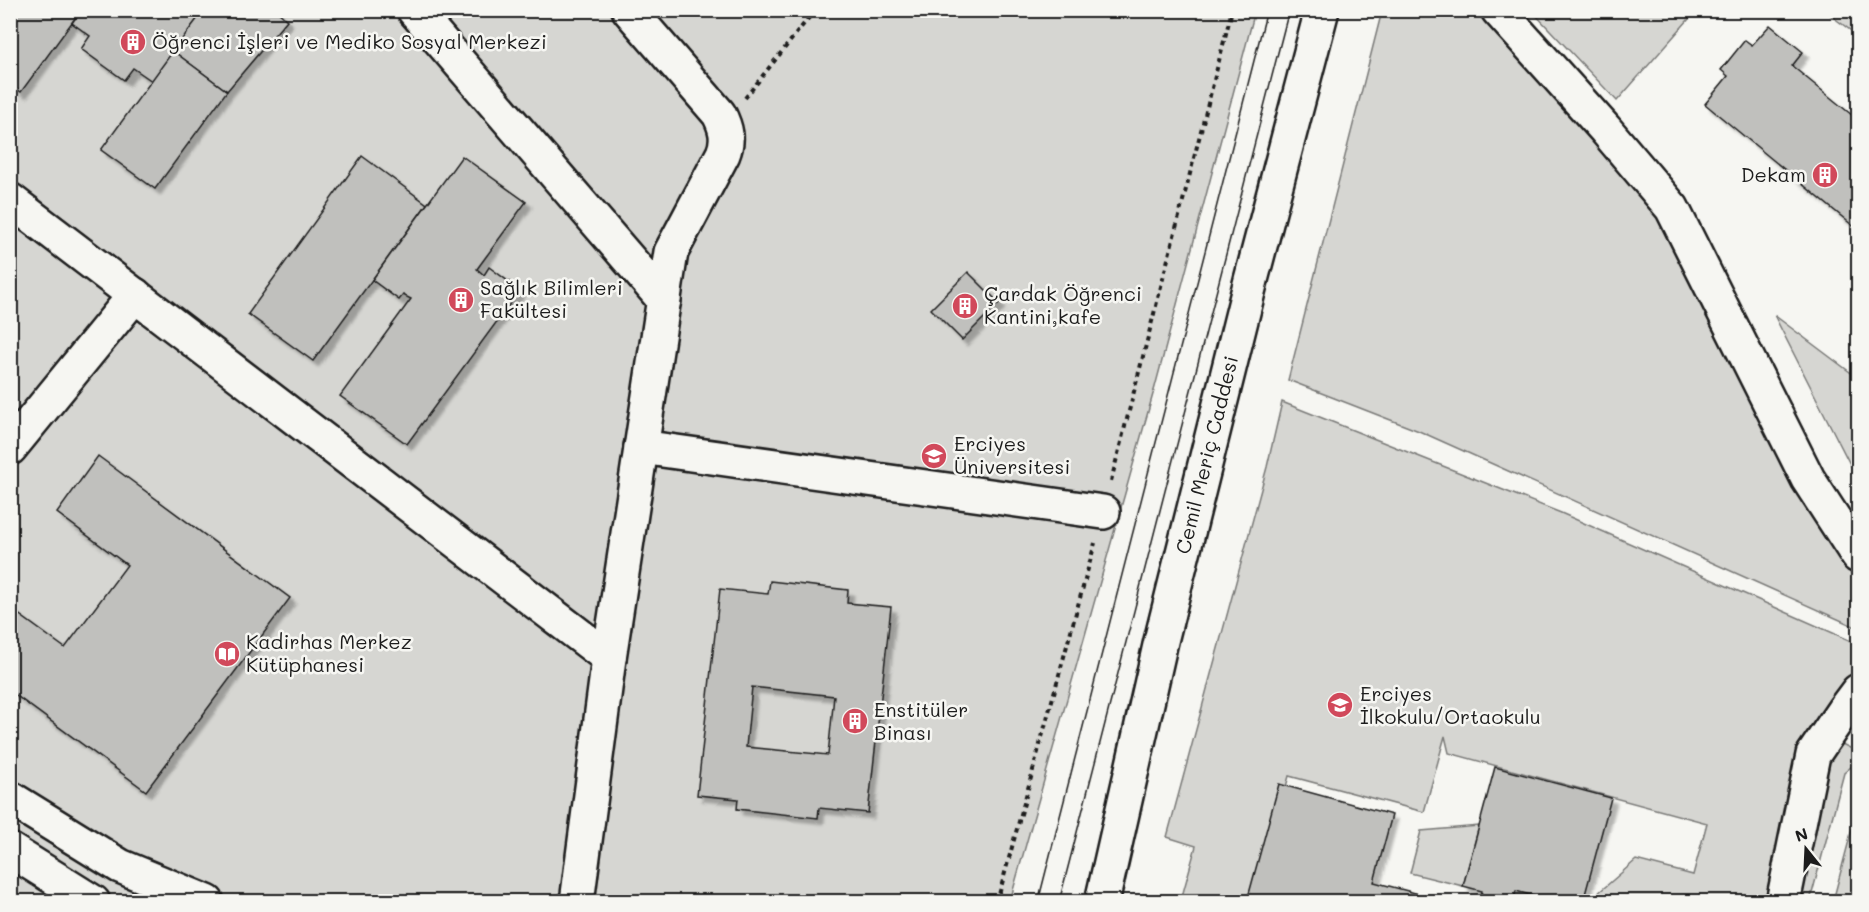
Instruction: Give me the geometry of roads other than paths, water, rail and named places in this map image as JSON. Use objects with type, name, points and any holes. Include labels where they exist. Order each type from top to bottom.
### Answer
[{"type":"street","points":[[414,10],[664,300]]},
{"type":"street","points":[[577,902],[609,658],[671,252],[723,153],[727,136],[719,114],[629,10]]},
{"type":"street","name":"Cemil Meriç Caddesi","points":[[1102,902],[1166,617],[1322,10]]},
{"type":"street","points":[[1498,10],[1605,129],[1672,208],[1808,479],[1858,553]]},
{"type":"street","points":[[10,200],[609,658]]},
{"type":"street","points":[[10,448],[135,295]]},
{"type":"street","points":[[641,447],[1103,512]]},
{"type":"street","points":[[1783,902],[1813,755],[1853,708]]},
{"type":"street","points":[[10,798],[120,866],[207,902]]},
{"type":"street","points":[[10,850],[93,902]]},
{"type":"tram line","points":[[1038,902],[1267,10]]},
{"type":"tram line","points":[[1059,902],[1289,10]]},
{"type":"place","name":"Öğrenci İşleri ve Mediko Sosyal Merkezi","points":[[133,42]]},
{"type":"place","name":"Dekam","points":[[1825,175]]},
{"type":"place","name":"Sağlık Bilimleri Fakültesi","points":[[461,300]]},
{"type":"place","name":"Çardak Öğrenci Kantini,kafe","points":[[965,306]]},
{"type":"place","name":"Erciyes Üniversitesi","points":[[934,456]]},
{"type":"place","name":"Kadirhas Merkez Kütüphanesi","points":[[227,654]]},
{"type":"place","name":"Erciyes İlkokulu/Ortaokulu","points":[[1340,705]]},
{"type":"place","name":"Enstitüler Binası","points":[[855,721]]}]
